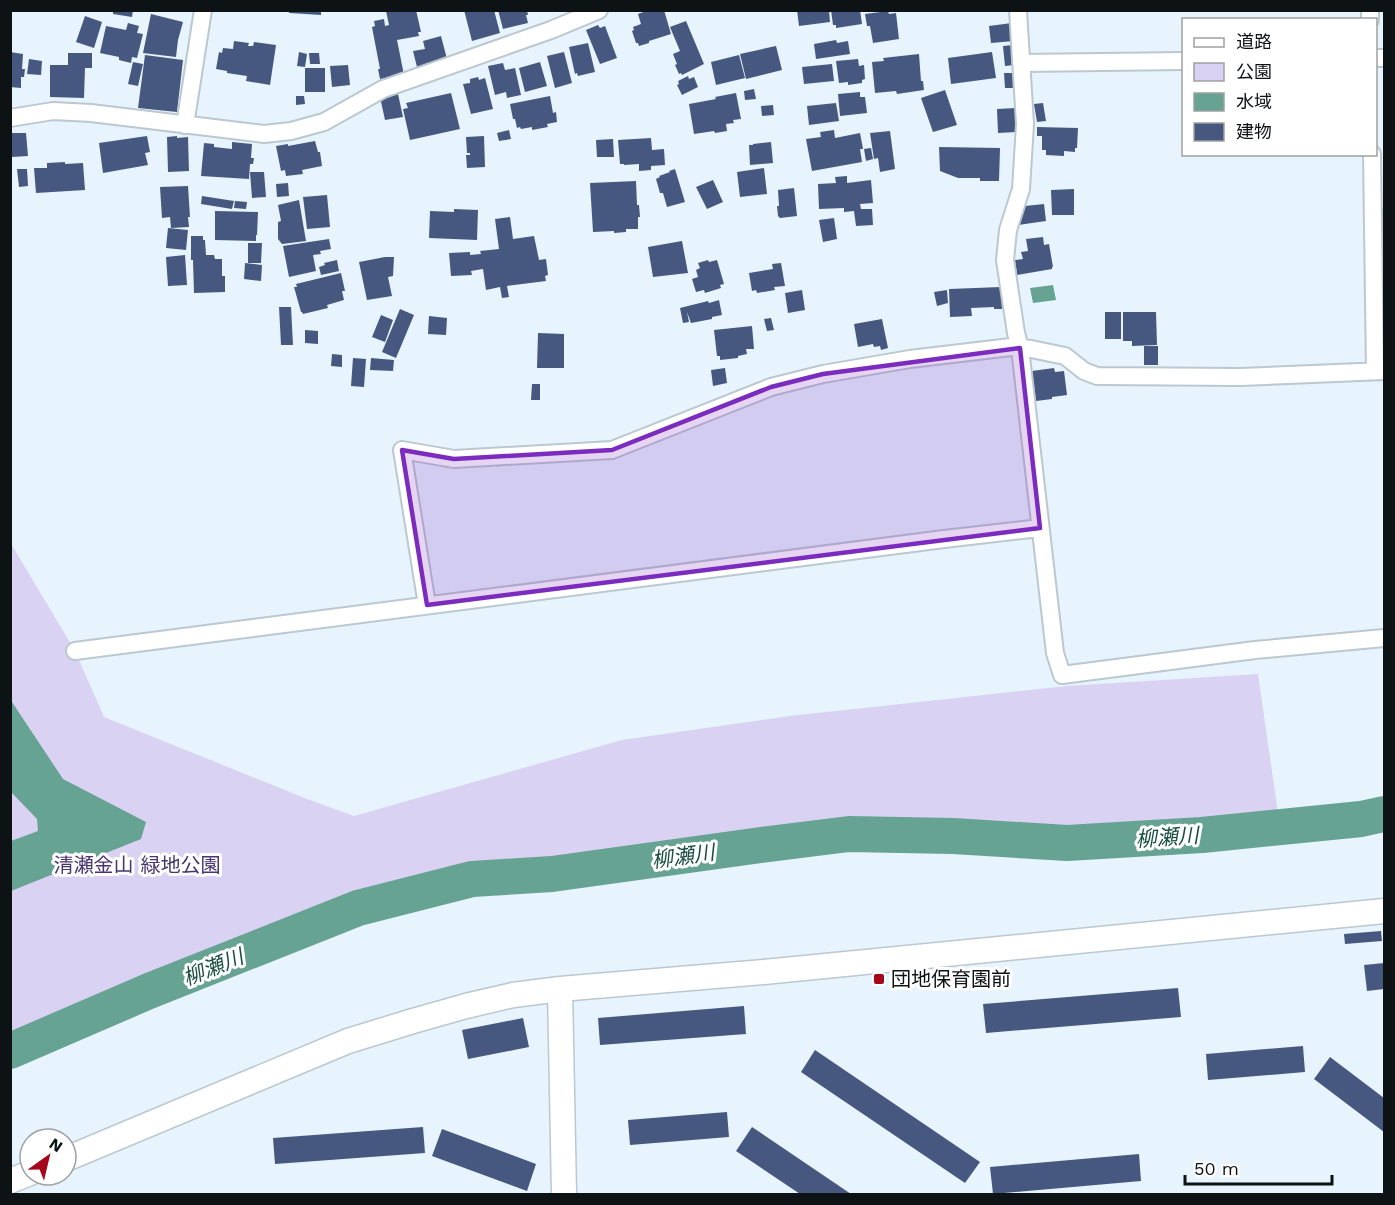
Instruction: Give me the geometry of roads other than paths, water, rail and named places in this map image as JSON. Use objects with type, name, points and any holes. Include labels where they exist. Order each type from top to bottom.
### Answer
[{"type":"street","points":[[185,125],[203,10]]},
{"type":"street","points":[[10,118],[53,111],[91,113],[264,134],[291,131],[324,122],[383,89],[551,30],[599,10]]},
{"type":"street","points":[[1018,10],[1025,124],[1022,189],[1008,230],[1005,260],[1020,348],[1055,653],[1062,675],[1255,650],[1384,638]]},
{"type":"street","points":[[1021,63],[1182,61]]},
{"type":"street","points":[[427,605],[402,450],[454,459],[612,450],[771,387],[823,374],[910,359],[1011,347],[1065,356],[1084,371],[1097,376],[1241,377],[1380,371],[1372,156]]},
{"type":"street","points":[[75,651],[944,538],[1041,528]]},
{"type":"street","points":[[78,1154],[348,1041],[466,1006],[513,995],[560,988],[788,970],[1384,911]]},
{"type":"street","points":[[560,988],[564,1194]]},
{"type":"water","points":[[1053,285],[1056,300],[1033,303],[1030,288]]},
{"type":"water","points":[[10,699],[63,779],[146,822],[141,839],[11,891],[11,841],[38,831],[37,819],[11,792]]},
{"type":"waterway","points":[[1383,356],[1384,211]]},
{"type":"waterway","name":"柳瀬川","points":[[10,1051],[149,991],[358,908],[472,879],[552,874],[849,834],[953,836],[1067,843],[1202,835],[1361,819],[1384,814]]},
{"type":"place","name":"団地保育園前","points":[[879,979]]},
{"type":"park label","name":"清瀬金山 緑地公園","points":[[137,865]]}]
